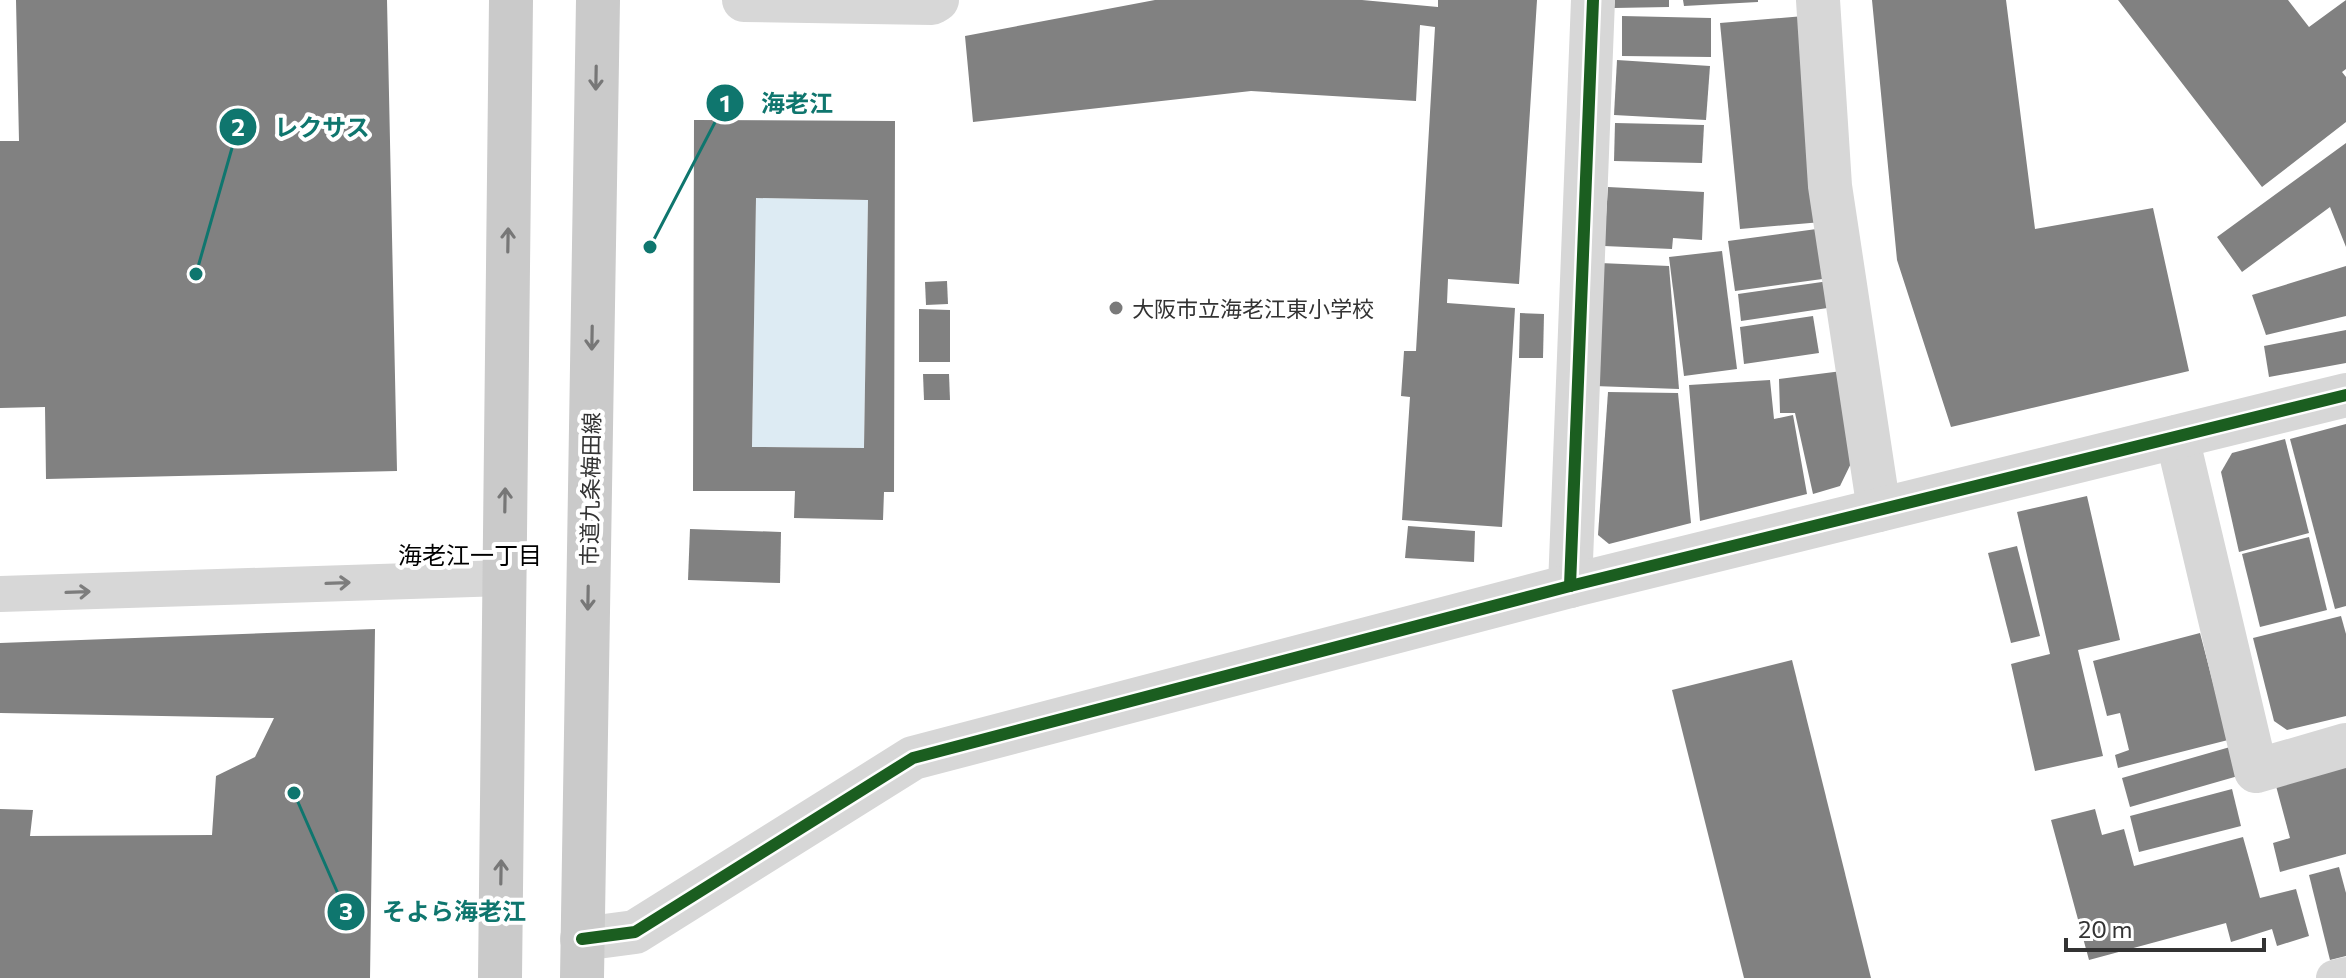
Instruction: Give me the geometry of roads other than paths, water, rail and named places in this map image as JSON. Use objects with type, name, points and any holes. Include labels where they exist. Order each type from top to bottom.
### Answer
[{"type":"main road","points":[[500,978],[511,0]]},
{"type":"main road","name":"市道九条梅田線","points":[[582,958],[598,0]]},
{"type":"street","points":[[744,0],[932,3],[937,0]]},
{"type":"street","points":[[1570,586],[1593,0]]},
{"type":"street","points":[[1818,0],[1830,186],[1879,510]]},
{"type":"street","points":[[582,958],[635,932],[913,758],[1570,586],[2346,395]]},
{"type":"street","points":[[2177,437],[2256,771],[2346,745]]},
{"type":"lane","points":[[0,594],[504,578]]},
{"type":"lane","points":[[2334,978],[2346,975]]},
{"type":"place","name":"海老江","points":[[650,247]]},
{"type":"place","name":"レクサス","points":[[196,274]]},
{"type":"place","name":"大阪市立海老江東小学校","points":[[1116,308]]},
{"type":"place","name":"そよら海老江","points":[[294,793]]},
{"type":"district","name":"海老江一丁目","points":[[470,554]]}]
